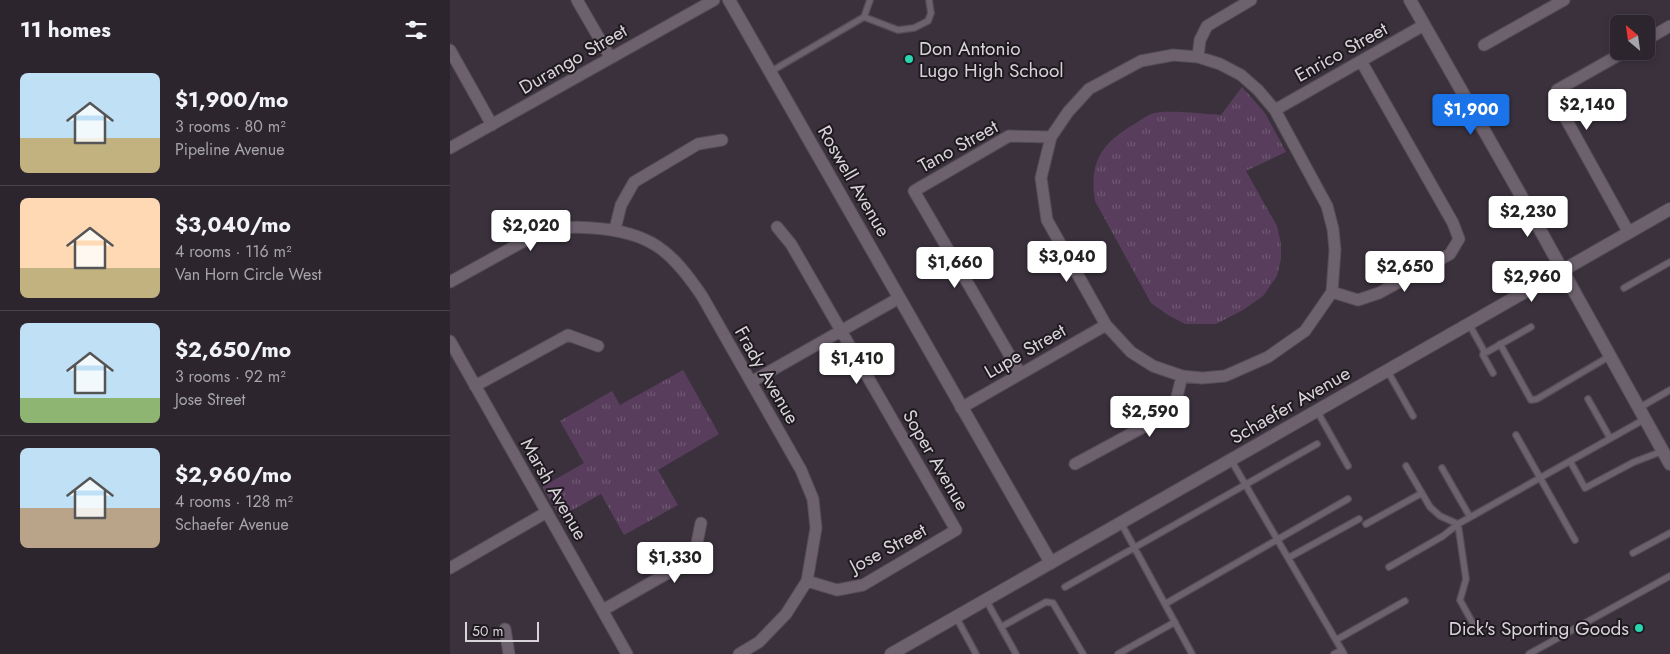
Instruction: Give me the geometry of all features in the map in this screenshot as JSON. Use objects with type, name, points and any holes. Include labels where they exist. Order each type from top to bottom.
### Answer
[{"type":"main road","name":"Roswell Avenue","points":[[729,0],[1051,563]]},
{"type":"main road","points":[[1410,0],[1670,464]]},
{"type":"main road","name":"Schaefer Avenue","points":[[891,654],[1670,210]]},
{"type":"street","points":[[577,0],[610,57]]},
{"type":"street","name":"Durango Street","points":[[450,148],[714,0]]},
{"type":"street","points":[[1198,57],[1200,40],[1207,26],[1252,0]]},
{"type":"street","points":[[1484,45],[1564,0]]},
{"type":"street","name":"Enrico Street","points":[[1274,110],[1424,25]]},
{"type":"street","points":[[1655,35],[1670,26]]},
{"type":"street","points":[[450,50],[492,125]]},
{"type":"street","points":[[1173,55],[1198,57],[1220,64],[1241,75],[1258,90],[1274,110],[1327,206],[1333,229],[1335,250],[1332,292],[1305,331],[1268,357],[1225,376],[1202,378],[1182,376],[1153,366],[1131,352],[1106,325],[1047,220],[1041,178],[1051,137],[1068,112],[1089,90],[1141,61],[1173,55]]},
{"type":"street","points":[[1610,60],[1558,90],[1555,98],[1629,233]]},
{"type":"street","points":[[1332,292],[1358,300],[1379,293],[1450,254],[1458,239],[1453,223],[1360,61]]},
{"type":"street","name":"Tano Street","points":[[1020,373],[914,191],[1009,136],[1051,137]]},
{"type":"street","points":[[615,229],[621,205],[634,182],[698,144],[722,140]]},
{"type":"street","name":"Frady Avenue","points":[[450,282],[535,235],[550,229],[571,226],[615,229],[642,237],[665,251],[686,273],[702,296],[801,470],[812,499],[816,528],[807,581]]},
{"type":"street","name":"Soper Avenue","points":[[777,228],[791,244],[956,530]]},
{"type":"street","points":[[751,382],[899,298]]},
{"type":"street","name":"Lupe Street","points":[[961,408],[1106,325]]},
{"type":"street","points":[[475,386],[568,335],[598,346]]},
{"type":"street","name":"Marsh Avenue","points":[[450,341],[627,654]]},
{"type":"street","points":[[1075,464],[1149,424],[1175,405],[1182,376]]},
{"type":"street","points":[[450,568],[547,512]]},
{"type":"street","points":[[603,610],[694,558],[701,523]]},
{"type":"street","name":"Jose Street","points":[[807,581],[837,590],[863,585],[956,530]]},
{"type":"street","points":[[738,654],[759,642],[786,614],[807,581]]},
{"type":"street","points":[[505,629],[509,654]]},
{"type":"lane","points":[[770,72],[864,16],[870,0]]},
{"type":"lane","points":[[864,16],[898,30],[907,30],[928,21],[931,13],[929,0]]},
{"type":"lane","points":[[1624,288],[1670,262]]},
{"type":"lane","points":[[1469,324],[1493,372]]},
{"type":"lane","points":[[1484,351],[1487,352],[1531,326]]},
{"type":"lane","points":[[1500,344],[1531,400],[1537,399],[1610,356]]},
{"type":"lane","points":[[1387,370],[1413,416]]},
{"type":"lane","points":[[1389,567],[1443,536],[1458,524],[1610,438],[1670,390]]},
{"type":"lane","points":[[1588,399],[1610,438]]},
{"type":"lane","points":[[1317,410],[1348,466]]},
{"type":"lane","points":[[1516,435],[1575,540]]},
{"type":"lane","points":[[1065,587],[1317,444]]},
{"type":"lane","points":[[1570,461],[1585,488],[1634,462],[1663,451]]},
{"type":"lane","points":[[1231,460],[1343,652],[1334,654]]},
{"type":"lane","points":[[1406,466],[1430,507],[1440,516],[1458,524]]},
{"type":"lane","points":[[1442,468],[1470,517]]},
{"type":"lane","points":[[1366,524],[1422,493]]},
{"type":"lane","points":[[1165,604],[1348,499]]},
{"type":"lane","points":[[1288,558],[1359,519]]},
{"type":"lane","points":[[1120,523],[1192,654]]},
{"type":"lane","points":[[1458,524],[1466,579],[1460,600],[1478,632]]},
{"type":"lane","points":[[1633,553],[1670,533]]},
{"type":"lane","points":[[1529,654],[1670,576]]},
{"type":"lane","points":[[986,600],[1016,654]]},
{"type":"lane","points":[[1336,640],[1405,601]]},
{"type":"lane","points":[[1001,627],[1044,603],[1050,602],[1055,606],[1082,654]]},
{"type":"lane","points":[[956,617],[975,654]]},
{"type":"lane","points":[[1118,654],[1175,622]]},
{"type":"green space","points":[[1242,87],[1265,113],[1286,152],[1246,171],[1277,226],[1281,244],[1281,259],[1277,276],[1263,296],[1243,310],[1216,324],[1185,324],[1151,303],[1095,201],[1094,176],[1096,166],[1104,148],[1111,141],[1148,115],[1175,112],[1221,115]]},
{"type":"green space","points":[[683,370],[719,434],[658,470],[678,505],[624,535],[601,494],[560,517],[542,487],[584,463],[560,421],[612,391],[620,405]]},
{"type":"place","name":"Don Antonio Lugo High School","points":[[909,59]]},
{"type":"place","name":"Dick's Sporting Goods","points":[[1639,628]]}]
